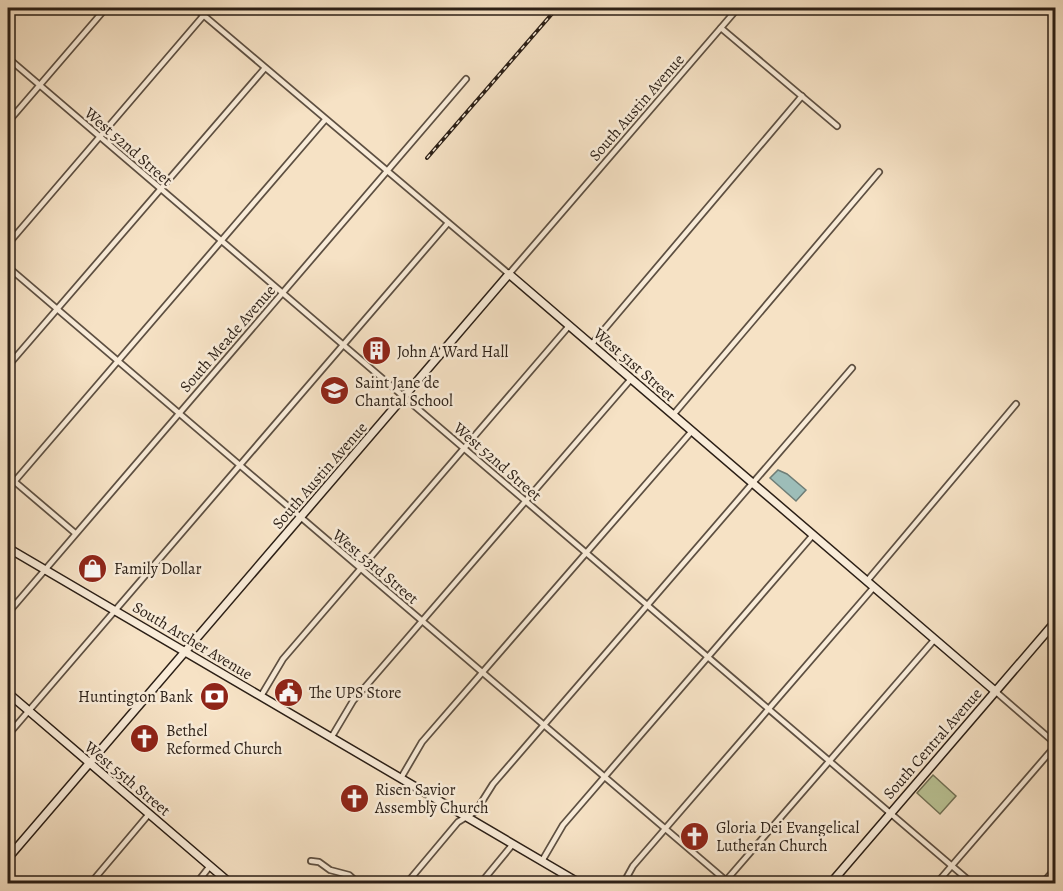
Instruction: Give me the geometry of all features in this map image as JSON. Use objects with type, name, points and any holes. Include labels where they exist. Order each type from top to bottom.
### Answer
[{"type":"street","points":[[8,122],[105,8]]},
{"type":"street","name":"West 51st Street","points":[[195,8],[509,274],[1056,744]]},
{"type":"street","points":[[8,244],[210,8]]},
{"type":"street","name":"South Austin Avenue","points":[[8,858],[88,762],[738,8]]},
{"type":"street","points":[[721,28],[837,126]]},
{"type":"street","name":"West 52nd Street","points":[[8,58],[973,884]]},
{"type":"street","points":[[8,366],[265,68]]},
{"type":"street","name":"South Meade Avenue","points":[[8,613],[466,79]]},
{"type":"street","points":[[591,345],[802,96]]},
{"type":"street","points":[[8,489],[325,120]]},
{"type":"street","points":[[673,415],[879,171]]},
{"type":"street","points":[[8,735],[448,223]]},
{"type":"street","name":"West 53rd Street","points":[[8,267],[666,828],[726,882]]},
{"type":"street","points":[[261,696],[283,660],[569,326]]},
{"type":"street","points":[[406,884],[458,822],[476,811],[493,784],[543,724],[852,368]]},
{"type":"street","points":[[331,738],[353,701],[631,379]]},
{"type":"street","points":[[867,581],[1016,404]]},
{"type":"street","points":[[401,778],[422,742],[692,431]]},
{"type":"street","points":[[8,476],[75,533]]},
{"type":"street","points":[[542,861],[563,825],[813,535]]},
{"type":"street","name":"South Archer Avenue","points":[[8,548],[581,884]]},
{"type":"street","points":[[623,884],[633,866],[874,587]]},
{"type":"street","name":"South Central Avenue","points":[[830,884],[1056,621]]},
{"type":"street","points":[[726,882],[935,639]]},
{"type":"street","name":"West 55th Street","points":[[8,693],[231,884]]},
{"type":"street","points":[[936,884],[1056,744]]},
{"type":"street","points":[[90,884],[149,814]]},
{"type":"street","points":[[480,884],[513,844]]},
{"type":"street","points":[[311,861],[320,862],[330,870],[349,875],[359,884]]},
{"type":"street","points":[[196,884],[210,866]]},
{"type":"street","points":[[1042,884],[1056,868]]},
{"type":"green space","points":[[933,775],[956,796],[940,814],[917,793]]},
{"type":"water","points":[[778,470],[787,474],[806,490],[796,501],[770,478]]},
{"type":"railway","points":[[427,158],[557,8]]},
{"type":"place","name":"John A Ward Hall","points":[[376,351]]},
{"type":"place","name":"Saint Jane de Chantal School","points":[[334,391]]},
{"type":"place","name":"Family Dollar","points":[[93,568]]},
{"type":"place","name":"The UPS Store","points":[[288,692]]},
{"type":"place","name":"Huntington Bank","points":[[214,696]]},
{"type":"place","name":"Bethel Reformed Church","points":[[145,739]]},
{"type":"place","name":"Risen Savior Assembly Church","points":[[354,798]]},
{"type":"place","name":"Gloria Dei Evangelical Lutheran Church","points":[[695,836]]}]
